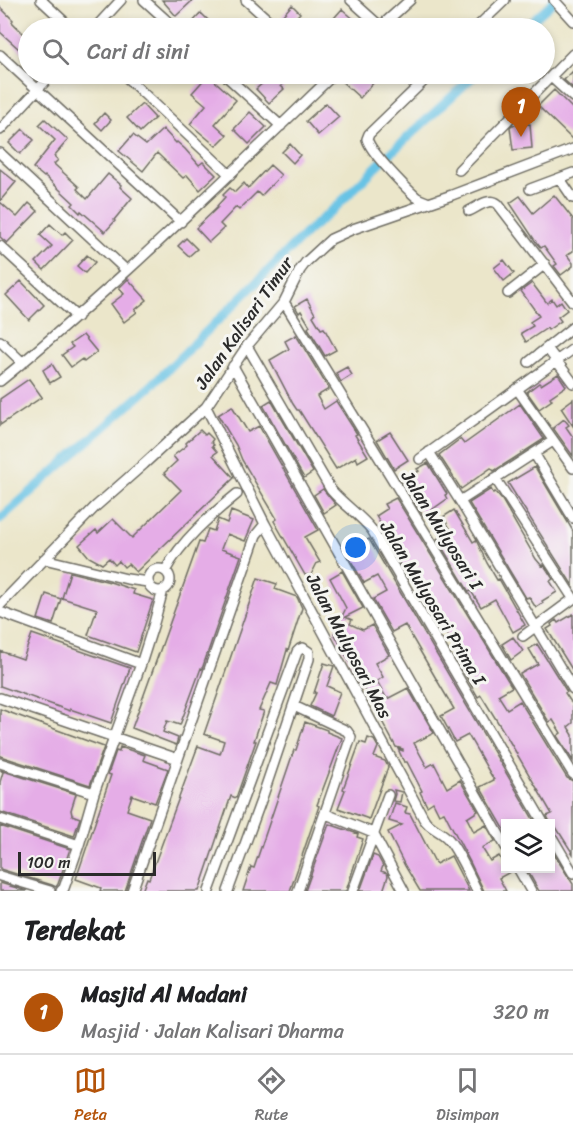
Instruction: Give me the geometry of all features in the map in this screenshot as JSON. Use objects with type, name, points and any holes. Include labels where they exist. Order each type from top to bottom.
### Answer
[{"type":"street","points":[[41,0],[60,18]]},
{"type":"street","points":[[104,18],[121,0]]},
{"type":"street","points":[[144,0],[164,18]]},
{"type":"street","points":[[246,0],[266,18]]},
{"type":"street","points":[[351,0],[370,18]]},
{"type":"street","points":[[391,18],[410,0]]},
{"type":"street","points":[[486,18],[505,0]]},
{"type":"street","points":[[554,0],[573,21]]},
{"type":"street","points":[[555,73],[573,54]]},
{"type":"street","points":[[0,55],[18,72]]},
{"type":"street","points":[[555,81],[573,98]]},
{"type":"street","points":[[31,84],[181,222]]},
{"type":"street","points":[[0,130],[43,84]]},
{"type":"street","points":[[134,84],[230,175]]},
{"type":"street","points":[[235,84],[281,126]]},
{"type":"street","points":[[0,381],[77,317],[181,222],[321,84]]},
{"type":"street","points":[[421,84],[369,134],[367,142],[414,195],[429,203]]},
{"type":"street","points":[[459,170],[544,84]]},
{"type":"street","name":"Jalan Kalisari Timur","points":[[0,605],[48,560],[94,507],[206,407],[247,346],[284,302],[300,270],[327,242],[337,235],[573,149]]},
{"type":"street","points":[[0,153],[127,271]]},
{"type":"street","points":[[530,189],[573,173]]},
{"type":"street","points":[[560,178],[573,198]]},
{"type":"street","points":[[468,211],[489,201],[498,204],[573,302]]},
{"type":"street","points":[[0,246],[77,317]]},
{"type":"street","points":[[508,293],[545,264]]},
{"type":"street","name":"Jalan Mulyosari I","points":[[284,302],[573,774]]},
{"type":"street","points":[[529,362],[573,327]]},
{"type":"street","points":[[0,341],[23,363]]},
{"type":"street","name":"Jalan Mulyosari Prima I","points":[[247,346],[331,490],[372,530],[541,819]]},
{"type":"street","points":[[547,348],[573,383]]},
{"type":"street","points":[[420,459],[573,349]]},
{"type":"street","points":[[233,366],[501,838]]},
{"type":"street","points":[[517,389],[573,468]]},
{"type":"street","name":"Jalan Mulyosari Mas","points":[[206,407],[264,524],[424,819],[429,826],[444,834],[451,842],[477,891]]},
{"type":"street","points":[[460,501],[553,441]]},
{"type":"street","points":[[429,452],[573,689]]},
{"type":"street","points":[[534,453],[573,518]]},
{"type":"street","points":[[495,478],[573,598],[523,636]]},
{"type":"street","points":[[165,571],[173,557],[206,520],[237,494]]},
{"type":"street","points":[[132,891],[256,536],[264,524]]},
{"type":"street","points":[[48,560],[148,582],[155,590],[163,590]]},
{"type":"street","points":[[61,891],[64,888],[94,793],[141,664],[163,590],[170,582],[168,574],[160,569],[149,575],[148,582]]},
{"type":"street","points":[[0,612],[141,664]]},
{"type":"street","points":[[209,891],[297,652],[303,648],[310,654],[294,706],[228,891]]},
{"type":"street","points":[[0,698],[178,759]]},
{"type":"street","points":[[294,706],[351,735],[298,891]]},
{"type":"street","points":[[0,763],[94,793]]},
{"type":"street","points":[[247,789],[263,795]]},
{"type":"street","points":[[353,891],[388,795]]},
{"type":"street","points":[[326,814],[373,833],[404,891]]},
{"type":"street","points":[[0,819],[79,845]]},
{"type":"street","points":[[555,842],[573,873]]},
{"type":"street","points":[[521,873],[531,891]]},
{"type":"street","points":[[0,876],[50,891]]},
{"type":"building","points":[[162,0],[193,0],[176,16]]},
{"type":"building","points":[[292,5],[300,13],[295,18],[282,16]]},
{"type":"building","points":[[0,7],[18,28],[18,48],[0,32]]},
{"type":"building","points":[[342,9],[352,18],[334,18]]},
{"type":"building","points":[[201,13],[206,18],[196,18]]},
{"type":"building","points":[[573,71],[573,88],[564,80]]},
{"type":"building","points":[[200,84],[218,84],[236,100],[215,124],[227,135],[216,146],[190,124],[206,105],[192,93]]},
{"type":"building","points":[[262,84],[283,84],[281,86],[284,89],[269,103],[256,89]]},
{"type":"building","points":[[345,84],[372,84],[360,98]]},
{"type":"building","points":[[554,90],[573,109],[573,140],[538,106]]},
{"type":"building","points":[[326,103],[339,117],[318,135],[306,121]]},
{"type":"building","points":[[142,104],[155,118],[140,132],[127,118]]},
{"type":"building","points":[[250,112],[266,127],[249,144],[234,129]]},
{"type":"building","points":[[104,113],[111,120],[102,130],[95,123]]},
{"type":"building","points":[[45,119],[68,140],[54,156],[58,160],[54,164],[79,187],[77,189],[87,199],[108,174],[132,198],[105,232],[81,211],[80,213],[72,205],[74,203],[33,168],[55,140],[39,125]]},
{"type":"building","points":[[530,124],[532,148],[513,150],[510,127]]},
{"type":"building","points":[[23,129],[34,140],[20,154],[9,143]]},
{"type":"building","points":[[163,129],[199,165],[203,162],[216,175],[200,190],[187,175],[183,178],[157,153],[143,171],[119,151],[133,135],[146,145]]},
{"type":"building","points":[[290,144],[300,155],[293,163],[282,152]]},
{"type":"building","points":[[270,165],[281,175],[261,196],[257,192],[239,210],[236,207],[220,224],[224,228],[209,242],[196,228],[218,207],[225,197],[223,195],[230,188],[235,192],[244,183],[248,188]]},
{"type":"building","points":[[0,169],[16,182],[0,201]]},
{"type":"building","points":[[554,195],[573,219],[573,251],[567,255],[573,266],[561,275],[554,266],[557,264],[544,246],[541,248],[536,242],[510,203],[520,196],[533,213]]},
{"type":"building","points":[[0,202],[17,217],[29,203],[38,211],[7,243],[0,237]]},
{"type":"building","points":[[50,224],[62,235],[65,232],[73,240],[44,270],[36,262],[52,246],[40,235]]},
{"type":"building","points":[[186,238],[197,249],[189,256],[178,246]]},
{"type":"building","points":[[87,255],[95,262],[85,273],[77,266]]},
{"type":"building","points":[[504,260],[514,273],[504,281],[494,268]]},
{"type":"building","points":[[128,279],[147,300],[124,322],[111,304],[124,294],[119,288]]},
{"type":"building","points":[[21,281],[44,305],[29,320],[6,295]]},
{"type":"building","points":[[532,283],[547,303],[552,299],[556,305],[561,301],[567,310],[558,317],[561,321],[526,342],[521,333],[533,326],[530,322],[539,316],[521,291]]},
{"type":"building","points":[[307,299],[315,314],[313,316],[321,329],[324,328],[336,350],[325,356],[308,328],[310,326],[301,311],[299,313],[295,306]]},
{"type":"building","points":[[83,335],[97,352],[84,362],[82,359],[71,367],[62,355],[73,347],[70,344]]},
{"type":"building","points":[[296,335],[329,389],[317,396],[324,409],[336,401],[368,456],[358,462],[356,457],[336,469],[293,404],[270,360],[289,349],[285,341]]},
{"type":"building","points":[[52,364],[60,377],[50,383],[43,370]]},
{"type":"building","points":[[347,367],[352,375],[341,382],[336,373]]},
{"type":"building","points":[[558,374],[566,386],[550,397],[552,400],[539,409],[527,392]]},
{"type":"building","points":[[29,379],[42,397],[0,425],[0,399]]},
{"type":"building","points":[[573,399],[573,426],[561,408]]},
{"type":"building","points":[[271,400],[313,472],[304,478],[263,405]]},
{"type":"building","points":[[520,404],[544,439],[494,471],[491,468],[461,489],[439,455],[460,439],[464,444]]},
{"type":"building","points":[[232,406],[248,432],[259,426],[318,530],[305,537],[320,562],[317,563],[311,575],[305,575],[274,521],[277,519],[218,415]]},
{"type":"building","points":[[564,419],[573,437],[573,456],[553,428]]},
{"type":"building","points":[[200,430],[213,439],[211,442],[214,445],[212,446],[217,452],[213,455],[234,478],[136,572],[128,564],[124,567],[119,561],[115,565],[109,558],[102,564],[89,557],[79,545],[96,530],[98,533],[113,519],[132,538],[181,490],[164,473],[177,461],[173,456]]},
{"type":"building","points":[[390,432],[408,460],[394,469],[377,440]]},
{"type":"building","points":[[428,463],[447,494],[445,495],[447,499],[423,516],[402,482]]},
{"type":"building","points":[[535,467],[573,531],[573,586],[508,483]]},
{"type":"building","points":[[323,489],[336,505],[324,513],[314,495]]},
{"type":"building","points":[[491,489],[502,500],[536,559],[542,566],[544,565],[553,579],[550,581],[557,592],[542,601],[543,603],[536,608],[529,597],[526,598],[469,503]]},
{"type":"building","points":[[396,498],[512,687],[498,695],[507,709],[520,701],[567,778],[573,781],[573,854],[555,826],[555,819],[548,819],[547,816],[552,814],[507,737],[481,695],[478,697],[454,656],[458,654],[427,600],[413,578],[409,580],[381,532],[384,530],[376,516],[387,509],[384,504]]},
{"type":"building","points":[[454,510],[473,542],[476,540],[487,563],[497,580],[499,579],[525,625],[513,632],[495,599],[481,607],[471,591],[469,592],[437,539],[451,530],[443,517]]},
{"type":"building","points":[[231,511],[254,520],[245,541],[227,534],[221,549],[241,556],[180,725],[167,721],[163,732],[178,738],[176,745],[132,728],[199,542],[203,543],[208,529],[214,531],[218,519],[227,523]]},
{"type":"building","points":[[369,539],[533,819],[501,819],[501,823],[480,787],[494,780],[468,735],[455,742],[441,716],[454,709],[405,625],[392,632],[373,599],[386,592],[377,576],[364,583],[344,549],[356,542],[358,545]]},
{"type":"building","points":[[342,571],[363,608],[345,617],[352,620],[350,624],[363,630],[372,625],[389,655],[375,663],[383,677],[377,681],[387,699],[408,688],[434,733],[414,743],[427,767],[434,763],[447,788],[460,780],[478,811],[467,818],[474,832],[486,825],[495,841],[482,848],[490,861],[499,856],[501,859],[501,873],[508,873],[499,878],[506,891],[484,891],[444,812],[439,814],[433,802],[427,806],[420,792],[422,791],[398,749],[403,751],[403,749],[396,747],[334,633],[346,608],[330,578]]},
{"type":"building","points":[[70,572],[134,590],[133,594],[153,600],[136,652],[88,635],[97,609],[62,598]]},
{"type":"building","points":[[258,578],[277,584],[275,589],[297,597],[302,608],[277,685],[271,683],[259,710],[264,711],[236,798],[231,796],[199,891],[142,891],[147,878],[149,879],[198,746],[220,754],[224,741],[204,734]]},
{"type":"building","points":[[46,594],[61,599],[53,624],[38,619]]},
{"type":"building","points":[[573,614],[573,671],[547,629],[556,620],[558,623]]},
{"type":"building","points":[[32,634],[130,668],[111,723],[0,686],[0,651],[23,659]]},
{"type":"building","points":[[513,637],[523,651],[511,660],[502,644]]},
{"type":"building","points":[[537,644],[573,705],[573,723],[568,727],[573,735],[573,761],[557,736],[561,733],[553,720],[549,722],[520,674],[538,664],[529,649]]},
{"type":"building","points":[[324,663],[334,666],[327,686],[340,692],[331,716],[310,706]]},
{"type":"building","points":[[0,709],[104,747],[90,785],[0,756]]},
{"type":"building","points":[[305,722],[342,738],[317,805],[319,806],[290,891],[243,891],[251,867],[254,868]]},
{"type":"building","points":[[368,738],[374,740],[378,747],[374,757],[385,761],[388,767],[369,819],[338,808],[360,742],[366,744]]},
{"type":"building","points":[[120,747],[145,755],[143,760],[168,769],[155,803],[132,795],[127,810],[150,818],[125,891],[100,891],[101,888],[76,879],[111,775],[108,774],[116,751],[119,752]]},
{"type":"building","points":[[0,770],[76,794],[71,810],[72,815],[80,818],[74,836],[0,812],[0,782],[3,772]]},
{"type":"building","points":[[394,790],[402,792],[400,802],[393,801]]},
{"type":"building","points":[[395,803],[407,807],[405,813],[410,814],[436,864],[451,856],[469,891],[420,891],[388,832],[402,825],[389,821]]},
{"type":"building","points":[[329,824],[358,834],[357,837],[363,839],[346,891],[305,891]]},
{"type":"building","points":[[0,826],[70,849],[56,887],[0,869]]},
{"type":"building","points":[[373,855],[378,857],[383,866],[381,871],[387,873],[388,876],[383,891],[360,891]]},
{"type":"building","points":[[555,856],[573,884],[573,891],[539,891],[529,873],[555,873]]},
{"type":"building","points":[[0,883],[27,891],[0,891]]},
{"type":"waterway","points":[[535,18],[555,0]]},
{"type":"waterway","points":[[0,519],[153,384],[308,231],[465,84]]},
{"type":"place","name":"Masjid Al Madani","points":[[521,137]]}]
